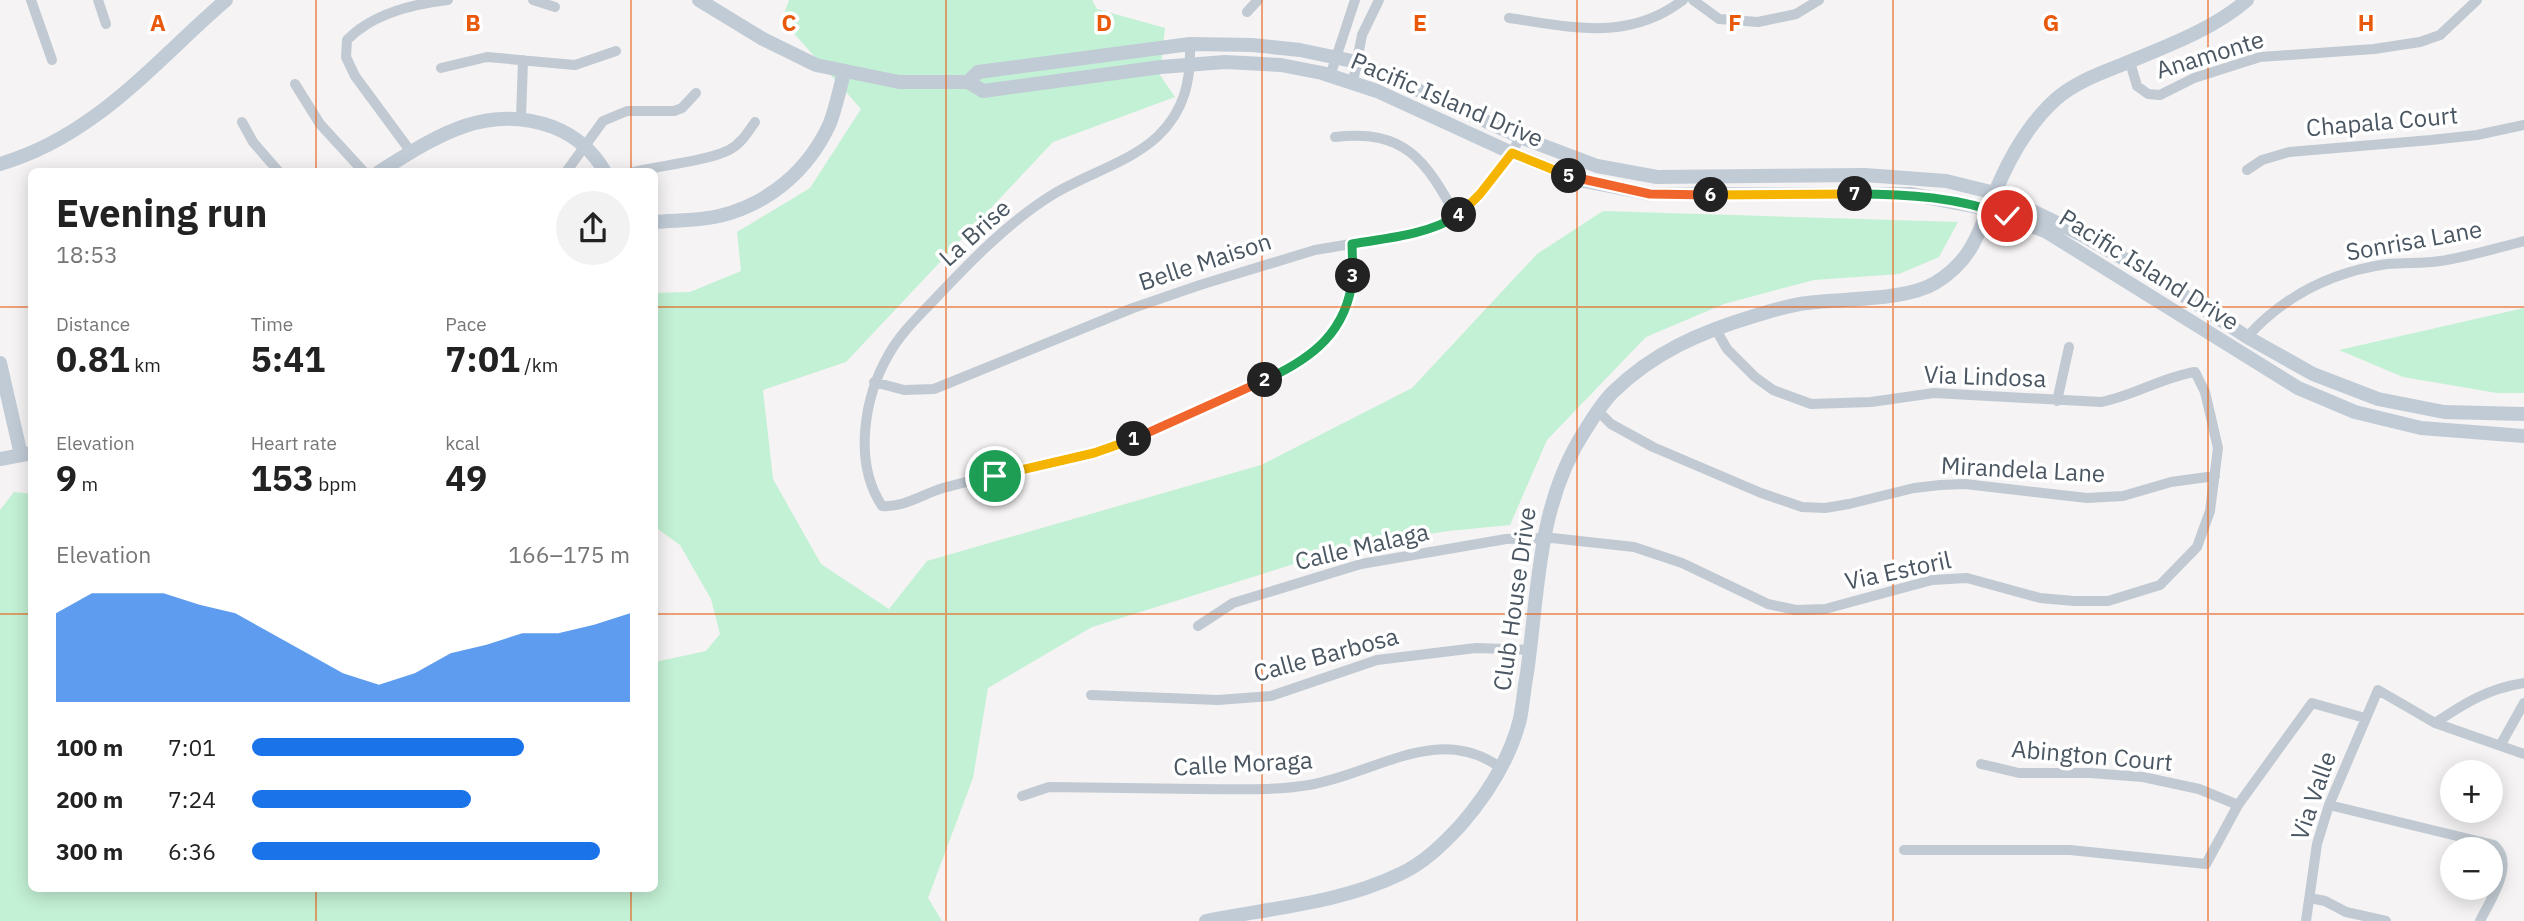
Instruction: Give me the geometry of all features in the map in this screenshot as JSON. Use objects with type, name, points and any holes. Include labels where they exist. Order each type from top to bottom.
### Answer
[{"type":"main road","points":[[0,164],[15,160],[62,137],[107,109],[226,0]]},
{"type":"main road","name":"Pacific Island Drive","points":[[699,0],[787,52],[816,65],[908,83],[968,82],[983,91],[1191,64],[1225,62],[1281,65],[1353,82],[1579,180],[1650,194],[1910,194],[1989,209],[2047,232],[2298,388],[2355,412],[2421,428],[2524,436]]},
{"type":"main road","name":"Club House Drive","points":[[1206,921],[1345,894],[1401,874],[1419,864],[1454,832],[1471,812],[1501,768],[1520,718],[1549,510],[1564,465],[1611,394],[1662,353],[1715,328],[1801,303],[1907,293],[1939,281],[1968,255],[1979,237],[1995,193],[2021,142],[2031,126],[2057,98],[2092,75],[2130,62],[2220,19],[2247,0]]},
{"type":"main road","name":"Pacific Island Drive","points":[[968,82],[978,72],[1190,44],[1252,44],[1300,50],[1357,62],[1520,137],[1597,166],[1657,177],[1865,175],[1946,181],[1995,193],[2082,235],[2154,276],[2247,337],[2313,374],[2378,399],[2444,412],[2524,414]]},
{"type":"main road","points":[[658,222],[718,216],[743,208],[784,185],[804,167],[819,144],[830,121],[844,72]]},
{"type":"main road","points":[[385,168],[439,136],[482,120],[521,118],[561,130],[586,146],[602,168]]},
{"type":"main road","points":[[2216,338],[2230,337],[2240,340],[2247,337],[2264,366]]},
{"type":"main road","points":[[0,363],[2,385],[26,454],[0,459]]},
{"type":"street","points":[[31,0],[52,60]]},
{"type":"street","points":[[98,0],[106,24]]},
{"type":"street","points":[[411,152],[355,76],[346,57],[347,40],[356,30],[375,20],[415,5],[448,0]]},
{"type":"street","points":[[533,0],[555,6]]},
{"type":"street","points":[[1247,12],[1258,0]]},
{"type":"street","points":[[1329,76],[1355,0]]},
{"type":"street","points":[[1353,82],[1362,35],[1379,0]]},
{"type":"street","points":[[1509,18],[1604,30],[1640,23],[1667,12],[1683,0]]},
{"type":"street","points":[[1693,0],[1719,19],[1758,22],[1796,14],[1819,0]]},
{"type":"street","name":"Anamonte","points":[[2130,62],[2137,86],[2148,94],[2160,95],[2194,78],[2260,57],[2374,49],[2420,42],[2440,34],[2477,0]]},
{"type":"street","name":"La Brise","points":[[1190,44],[1191,64],[1186,95],[1157,137],[1134,153],[1050,196],[1000,235],[962,270],[909,327],[890,352],[874,382],[867,410],[865,442],[868,471],[875,495],[882,506],[893,507],[941,488],[1051,464],[1122,444],[1278,374],[1320,347],[1340,320],[1351,292],[1352,244]]},
{"type":"street","points":[[441,68],[487,57],[575,65],[616,51]]},
{"type":"street","points":[[521,118],[523,60]]},
{"type":"street","points":[[295,84],[320,124],[360,168]]},
{"type":"street","points":[[569,168],[603,121],[627,111],[674,111],[682,108],[696,93]]},
{"type":"street","points":[[242,122],[253,142],[276,168]]},
{"type":"street","points":[[654,168],[710,157],[730,149],[742,140],[755,122]]},
{"type":"street","name":"Chapala Court","points":[[2247,170],[2262,160],[2289,152],[2431,141],[2524,125]]},
{"type":"street","points":[[1335,137],[1359,134],[1384,138],[1407,149],[1439,185],[1457,217]]},
{"type":"street","name":"Belle Maison","points":[[874,382],[904,390],[934,389],[1133,308],[1294,256],[1411,234],[1457,217],[1480,194],[1512,153],[1520,137]]},
{"type":"street","name":"Sonrisa Lane","points":[[2247,337],[2273,310],[2302,290],[2334,277],[2386,264],[2437,262],[2524,241]]},
{"type":"street","name":"Via Lindosa","points":[[1715,328],[1727,349],[1755,377],[1773,390],[1811,404],[1871,402],[1934,393],[2101,402],[2119,398],[2175,375],[2195,372]]},
{"type":"street","points":[[2057,401],[2069,348]]},
{"type":"street","name":"Via Estoril","points":[[1544,540],[1552,538],[1634,547],[1682,563],[1768,604],[1796,610],[1825,609],[1932,580],[1967,578],[2039,598],[2108,601],[2160,585],[2197,547],[2210,511],[2218,448],[2205,392],[2195,372]]},
{"type":"street","name":"Mirandela Lane","points":[[1598,411],[1611,424],[1653,447],[1761,493],[1802,507],[1825,508],[1914,488],[1965,484],[2087,498],[2123,496],[2171,482],[2216,476]]},
{"type":"street","name":"Calle Malaga","points":[[1198,626],[1233,603],[1361,564],[1506,539],[1544,540]]},
{"type":"street","name":"Calle Barbosa","points":[[1091,695],[1218,700],[1271,696],[1377,660],[1476,648],[1530,650]]},
{"type":"street","points":[[2435,723],[2470,699],[2500,687],[2524,683]]},
{"type":"street","name":"Via Valle","points":[[2306,921],[2317,844],[2329,805],[2378,690],[2435,723]]},
{"type":"street","points":[[1904,850],[2070,850],[2206,864],[2238,805],[2312,703],[2365,718]]},
{"type":"street","points":[[2501,744],[2524,703]]},
{"type":"street","points":[[2435,723],[2524,754]]},
{"type":"street","name":"Calle Moraga","points":[[1022,796],[1049,787],[1244,789],[1308,785],[1349,775],[1420,750],[1444,748],[1481,755],[1501,768]]},
{"type":"street","name":"Abington Court","points":[[1981,764],[2019,773],[2090,773],[2143,777],[2199,789],[2238,805]]},
{"type":"street","points":[[2329,805],[2494,845],[2501,850],[2504,859],[2496,890],[2480,921]]},
{"type":"street","points":[[2310,898],[2325,901],[2346,912],[2386,921]]},
{"type":"green space","points":[[789,0],[1092,0],[1097,9],[1165,28],[1160,75],[1175,97],[1053,142],[846,362],[763,390],[773,479],[821,564],[889,609],[927,561],[1261,465],[1412,388],[1537,254],[1603,211],[1958,222],[1939,257],[1899,274],[1814,280],[1724,304],[1646,337],[1547,440],[1510,525],[1448,531],[1352,546],[1092,627],[988,688],[973,778],[928,898],[942,921],[0,921],[0,510],[14,492],[28,494],[28,892],[658,892],[658,661],[706,651],[720,634],[711,599],[680,545],[658,529],[658,293],[690,292],[741,271],[737,232],[810,188],[861,109],[782,20]]},
{"type":"green space","points":[[2524,308],[2524,393],[2497,393],[2403,377],[2339,350]]},
{"type":"route","points":[[995,476],[1122,444],[1278,374],[1301,361],[1320,347],[1345,312],[1353,275],[1352,244],[1411,234],[1457,217],[1480,194],[1512,153],[1579,180],[1650,194],[1910,194],[1989,209],[2007,216]]}]
